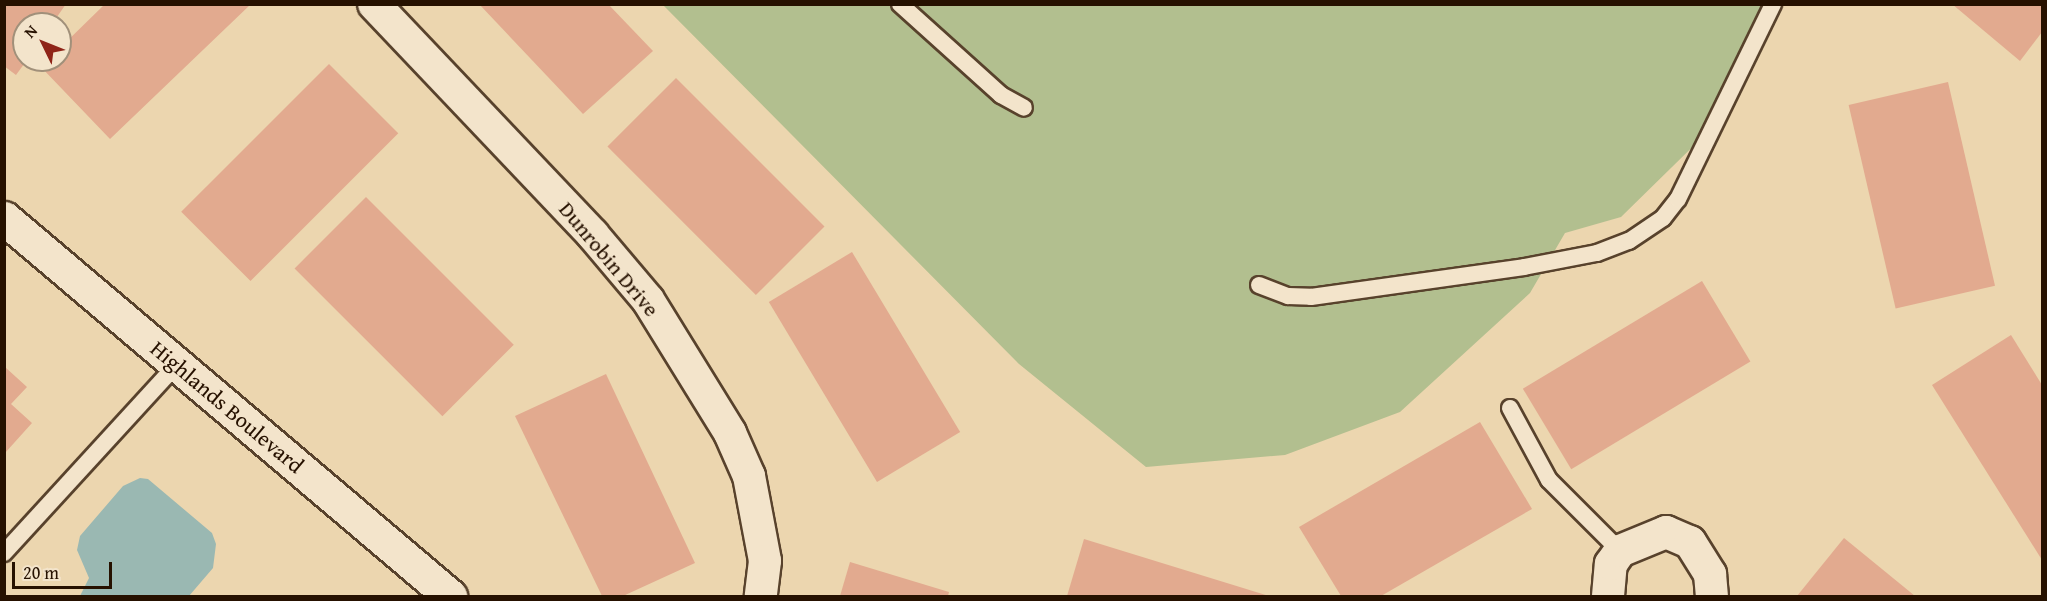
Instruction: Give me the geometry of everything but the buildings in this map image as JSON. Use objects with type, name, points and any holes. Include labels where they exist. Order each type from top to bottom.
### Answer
[{"type":"street","name":"Dunrobin Drive","points":[[374,4],[593,235],[648,300],[730,433],[749,476],[765,561],[761,597]]},
{"type":"street","name":"Highlands Boulevard","points":[[4,218],[450,597]]},
{"type":"street","points":[[1608,597],[1611,564],[1620,550],[1666,532],[1690,542],[1710,574],[1712,597]]},
{"type":"lane","points":[[900,4],[1001,95],[1024,108]]},
{"type":"lane","points":[[1259,285],[1288,296],[1311,297],[1524,267],[1597,253],[1629,241],[1663,218],[1678,199],[1773,4]]},
{"type":"lane","points":[[4,553],[177,364]]},
{"type":"lane","points":[[1510,408],[1549,480],[1620,550]]},
{"type":"green space","points":[[663,5],[1783,5],[1723,117],[1621,217],[1565,233],[1530,293],[1400,412],[1285,455],[1146,467],[1019,364]]},
{"type":"water","points":[[140,478],[148,479],[212,533],[216,544],[213,568],[189,596],[80,596],[89,578],[77,550],[80,536],[123,486]]}]
